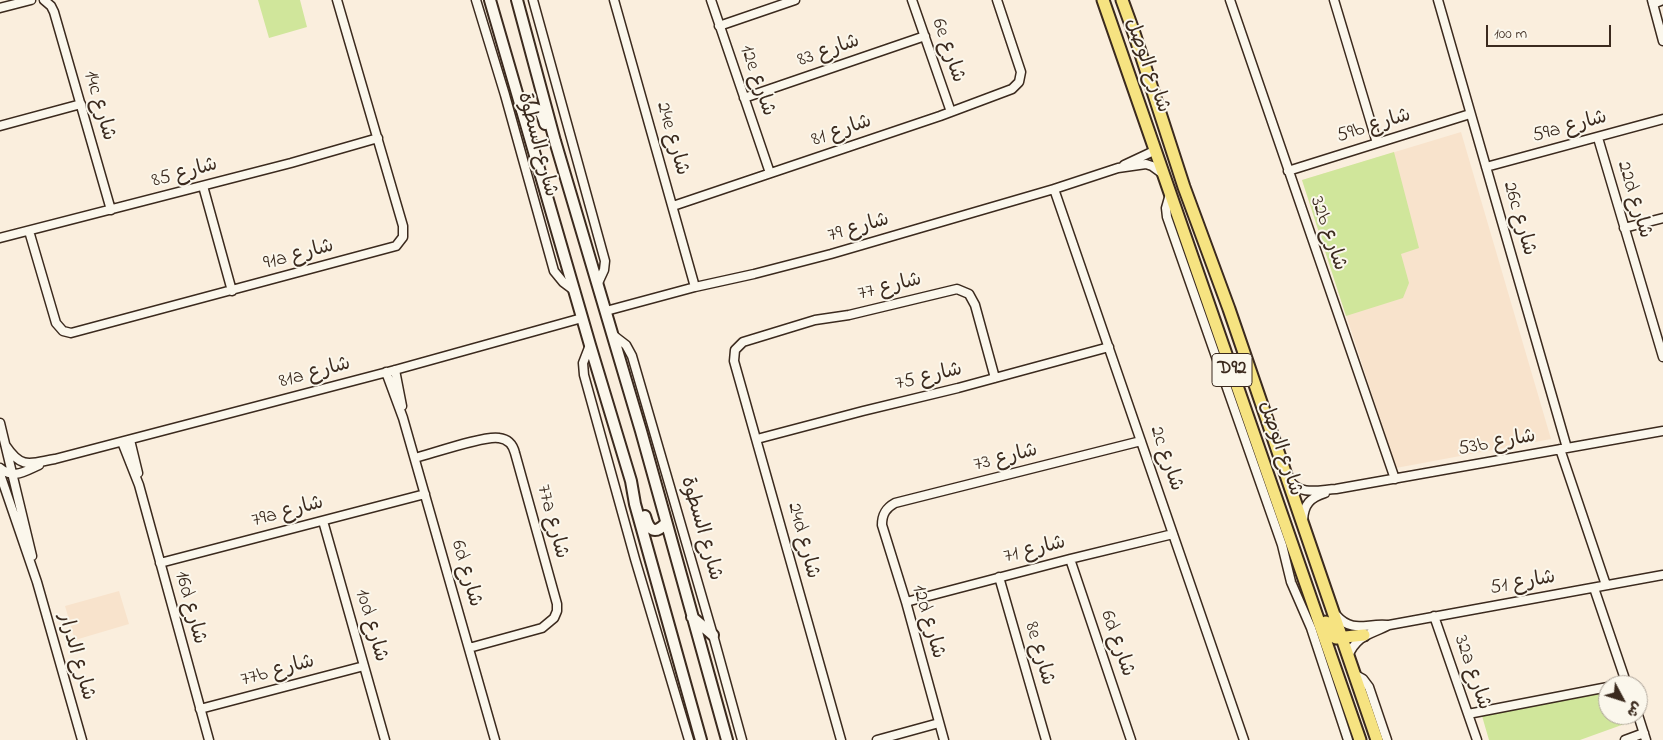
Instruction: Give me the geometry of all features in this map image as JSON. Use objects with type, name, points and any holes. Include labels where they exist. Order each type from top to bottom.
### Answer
[{"type":"main road","name":"شارع السطوة","points":[[490,0],[631,481],[635,504],[701,740]]},
{"type":"main road","name":"شارع السطوة","points":[[517,0],[555,141],[641,431],[727,740]]},
{"type":"main road","name":"شارع الوصل","points":[[1103,0],[1360,740]]},
{"type":"main road","name":"شارع الوصل","points":[[1122,0],[1184,187],[1229,309],[1378,740]]},
{"type":"main road","points":[[522,112],[533,108],[539,110],[547,130],[555,141]]},
{"type":"main road","points":[[1156,150],[1160,148],[1165,151],[1175,174],[1184,187]]},
{"type":"main road","points":[[631,481],[641,502],[648,526],[656,530],[662,528],[666,523]]},
{"type":"main road","points":[[1282,516],[1301,548],[1330,634],[1336,638],[1364,635]]},
{"type":"main road","points":[[692,617],[713,635]]},
{"type":"street","points":[[0,8],[31,0]]},
{"type":"street","name":"14c شارع","points":[[44,0],[52,6],[54,12],[111,210]]},
{"type":"street","name":"91a شارع","points":[[29,231],[56,323],[60,329],[75,333],[390,249],[400,242],[404,232],[403,226],[337,0]]},
{"type":"street","name":"شارع السطوة","points":[[476,0],[505,95],[554,271],[559,279],[575,291]]},
{"type":"street","name":"شارع السطوة","points":[[533,0],[605,261],[604,270],[598,283]]},
{"type":"street","name":"24e شارع","points":[[614,0],[695,287]]},
{"type":"street","name":"12e شارع","points":[[710,0],[770,173]]},
{"type":"street","points":[[720,26],[795,0]]},
{"type":"street","name":"6e شارع","points":[[912,0],[951,112]]},
{"type":"street","name":"شارع 81","points":[[673,206],[1008,92],[1019,82],[1021,72],[997,0]]},
{"type":"street","name":"32b شارع","points":[[1230,0],[1395,479]]},
{"type":"street","points":[[1334,0],[1377,143]]},
{"type":"street","name":"26c شارع","points":[[1438,0],[1563,448],[1606,585]]},
{"type":"street","points":[[1663,0],[1652,2],[1663,41]]},
{"type":"street","name":"شارع 83","points":[[744,98],[925,36]]},
{"type":"street","points":[[0,126],[81,104]]},
{"type":"street","name":"59b شارع","points":[[1288,171],[1470,114]]},
{"type":"street","name":"59a شارع","points":[[1486,167],[1663,119]]},
{"type":"street","name":"شارع 85","points":[[0,238],[203,186],[378,138]]},
{"type":"street","name":"22d شارع","points":[[1598,138],[1663,357]]},
{"type":"street","name":"شارع 79","points":[[606,311],[831,254],[1054,189],[1118,168],[1156,150]]},
{"type":"street","name":"شارع 79","points":[[1118,168],[1146,164],[1165,175]]},
{"type":"street","points":[[203,186],[232,291]]},
{"type":"street","name":"2c شارع","points":[[1054,189],[1244,740]]},
{"type":"street","points":[[1171,192],[1166,208],[1167,217],[1282,545],[1291,582],[1311,628],[1348,740]]},
{"type":"street","points":[[1624,228],[1663,218]]},
{"type":"street","name":"شارع 77","points":[[736,350],[743,342],[816,320],[849,315],[956,289],[969,294],[973,299],[995,378]]},
{"type":"street","name":"81a شارع","points":[[6,446],[13,456],[22,462],[55,459],[395,370],[582,318]]},
{"type":"street","name":"شارع السطوة","points":[[612,335],[626,345],[632,356],[742,740]]},
{"type":"street","points":[[590,344],[584,358],[583,372],[634,559],[689,740]]},
{"type":"street","name":"شارع 75","points":[[756,439],[1109,347]]},
{"type":"street","name":"24d شارع","points":[[736,350],[734,361],[841,740]]},
{"type":"street","name":"6d شارع","points":[[395,370],[403,418]]},
{"type":"street","name":"6d شارع","points":[[386,372],[415,458],[495,740]]},
{"type":"street","name":"شارع الدرار","points":[[0,423],[37,582],[81,740]]},
{"type":"street","name":"53b شارع","points":[[1284,472],[1292,483],[1301,490],[1336,489],[1663,431]]},
{"type":"street","name":"77a شارع","points":[[415,458],[492,438],[506,440],[510,443],[515,453],[557,604],[557,611],[554,618],[542,628],[469,648]]},
{"type":"street","name":"16d شارع","points":[[126,441],[138,471],[139,485],[209,740]]},
{"type":"street","name":"شارع 73","points":[[883,514],[895,503],[1141,441]]},
{"type":"street","name":"81a شارع","points":[[13,475],[55,459]]},
{"type":"street","points":[[0,468],[7,474],[13,475]]},
{"type":"street","name":"شارع الدرار","points":[[0,474],[37,582]]},
{"type":"street","name":"53b شارع","points":[[1303,524],[1304,508],[1309,500],[1336,489]]},
{"type":"street","name":"79a شارع","points":[[160,563],[425,494]]},
{"type":"street","name":"12d شارع","points":[[883,514],[882,525],[906,602],[944,740]]},
{"type":"street","name":"10d شارع","points":[[323,521],[385,740]]},
{"type":"street","name":"شارع 71","points":[[906,602],[1174,534]]},
{"type":"street","name":"6d شارع","points":[[1070,559],[1131,740]]},
{"type":"street","name":"شارع 51","points":[[1333,612],[1351,626],[1360,628],[1390,625],[1663,575]]},
{"type":"street","name":"8e شارع","points":[[999,577],[1046,740]]},
{"type":"street","points":[[1594,588],[1621,675]]},
{"type":"street","name":"32a شارع","points":[[1434,616],[1477,740]]},
{"type":"street","name":"شارع 51","points":[[1364,635],[1390,625]]},
{"type":"street","points":[[1348,656],[1354,645],[1364,635]]},
{"type":"street","name":"77b شارع","points":[[200,710],[364,666]]},
{"type":"street","points":[[1354,674],[1364,679],[1369,687],[1387,740]]},
{"type":"street","points":[[1468,714],[1598,689]]},
{"type":"street","points":[[877,740],[939,723]]},
{"type":"street","points":[[1625,740],[1645,737],[1641,725]]},
{"type":"shaded area","points":[[1461,132],[1551,439],[1396,468],[1302,180]]},
{"type":"shaded area","points":[[119,591],[129,624],[75,640],[65,606]]},
{"type":"green space","points":[[258,0],[300,0],[307,27],[269,38]]},
{"type":"green space","points":[[1394,152],[1419,248],[1401,254],[1409,283],[1403,298],[1346,316],[1302,180]]},
{"type":"green space","points":[[1598,692],[1598,725],[1622,725],[1580,740],[1489,740],[1482,716],[1496,711]]}]
